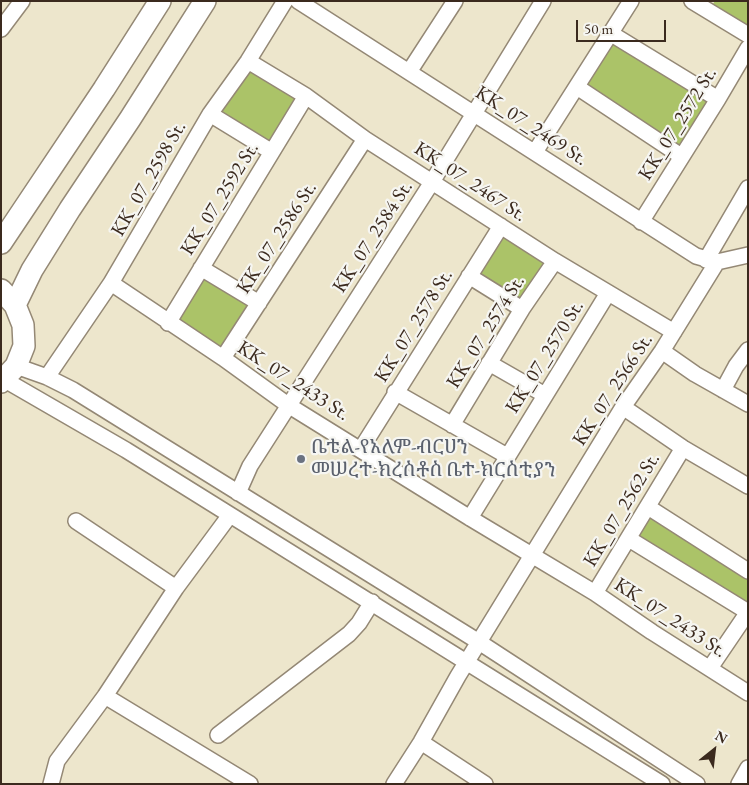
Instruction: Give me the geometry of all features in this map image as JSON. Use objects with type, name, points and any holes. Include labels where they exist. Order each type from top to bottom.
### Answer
[{"type":"highway","points":[[1,243],[160,1]]},
{"type":"highway","points":[[8,376],[24,346],[23,325],[8,298],[32,270],[205,1]]},
{"type":"street","points":[[1,29],[22,1]]},
{"type":"street","name":"KK_07_2598 St.","points":[[47,377],[111,284],[210,114],[248,61],[285,1]]},
{"type":"street","name":"KK_07_2469 St.","points":[[298,1],[641,222],[696,256],[711,261]]},
{"type":"street","name":"KK_07_2584 St.","points":[[238,493],[250,466],[432,182],[543,1]]},
{"type":"street","points":[[535,152],[631,1]]},
{"type":"street","points":[[692,1],[712,6],[748,35]]},
{"type":"street","points":[[409,72],[448,4]]},
{"type":"street","points":[[610,33],[718,99]]},
{"type":"street","name":"KK_07_2572 St.","points":[[641,222],[748,48]]},
{"type":"street","name":"KK_07_2467 St.","points":[[248,61],[306,96],[365,139],[555,261],[674,332]]},
{"type":"street","points":[[576,87],[681,156]]},
{"type":"street","name":"KK_07_2592 St.","points":[[168,323],[306,96]]},
{"type":"street","points":[[210,114],[272,152]]},
{"type":"street","name":"KK_07_2586 St.","points":[[222,358],[365,139]]},
{"type":"street","name":"KK_07_2566 St.","points":[[394,784],[623,407],[674,332],[748,188]]},
{"type":"street","name":"KK_07_2578 St.","points":[[361,449],[395,392],[501,226]]},
{"type":"street","points":[[711,261],[748,255]]},
{"type":"street","name":"KK_07_2574 St.","points":[[452,426],[522,309],[555,261]]},
{"type":"street","points":[[201,268],[259,303]]},
{"type":"street","points":[[470,276],[522,309]]},
{"type":"street","name":"KK_07_2433 St.","points":[[111,284],[222,358],[288,405],[595,593],[748,693]]},
{"type":"street","name":"KK_07_2570 St.","points":[[470,518],[608,293]]},
{"type":"street","points":[[723,390],[736,366],[748,350]]},
{"type":"street","points":[[662,351],[695,374],[748,404]]},
{"type":"street","points":[[489,363],[545,395]]},
{"type":"street","points":[[8,376],[47,377],[73,390],[479,642],[697,784]]},
{"type":"street","points":[[8,376],[662,784]]},
{"type":"street","points":[[395,392],[507,456]]},
{"type":"street","points":[[623,407],[683,448],[748,486]]},
{"type":"street","name":"KK_07_2562 St.","points":[[595,593],[683,448]]},
{"type":"street","points":[[648,507],[748,571]]},
{"type":"street","points":[[51,784],[57,761],[105,696],[176,588],[230,515]]},
{"type":"street","points":[[76,521],[176,588]]},
{"type":"street","points":[[629,539],[748,612],[710,668]]},
{"type":"street","points":[[218,735],[349,634],[372,602]]},
{"type":"street","points":[[105,696],[250,784]]},
{"type":"street","points":[[421,742],[485,784]]},
{"type":"street","points":[[739,784],[748,768]]},
{"type":"green space","points":[[715,1],[748,1],[748,40],[708,11]]},
{"type":"green space","points":[[610,33],[718,99],[681,156],[577,87]]},
{"type":"green space","points":[[247,61],[306,96],[272,152],[211,113]]},
{"type":"green space","points":[[501,226],[555,261],[522,309],[469,276]]},
{"type":"green space","points":[[201,268],[259,303],[223,358],[168,323]]},
{"type":"green space","points":[[648,507],[748,571],[748,612],[629,539]]},
{"type":"place","name":"ቤቴል-የአለም-ብርሀን መሠረተ-ክረስቶስ ቤተ-ክርስቲያን","points":[[301,459]]}]
